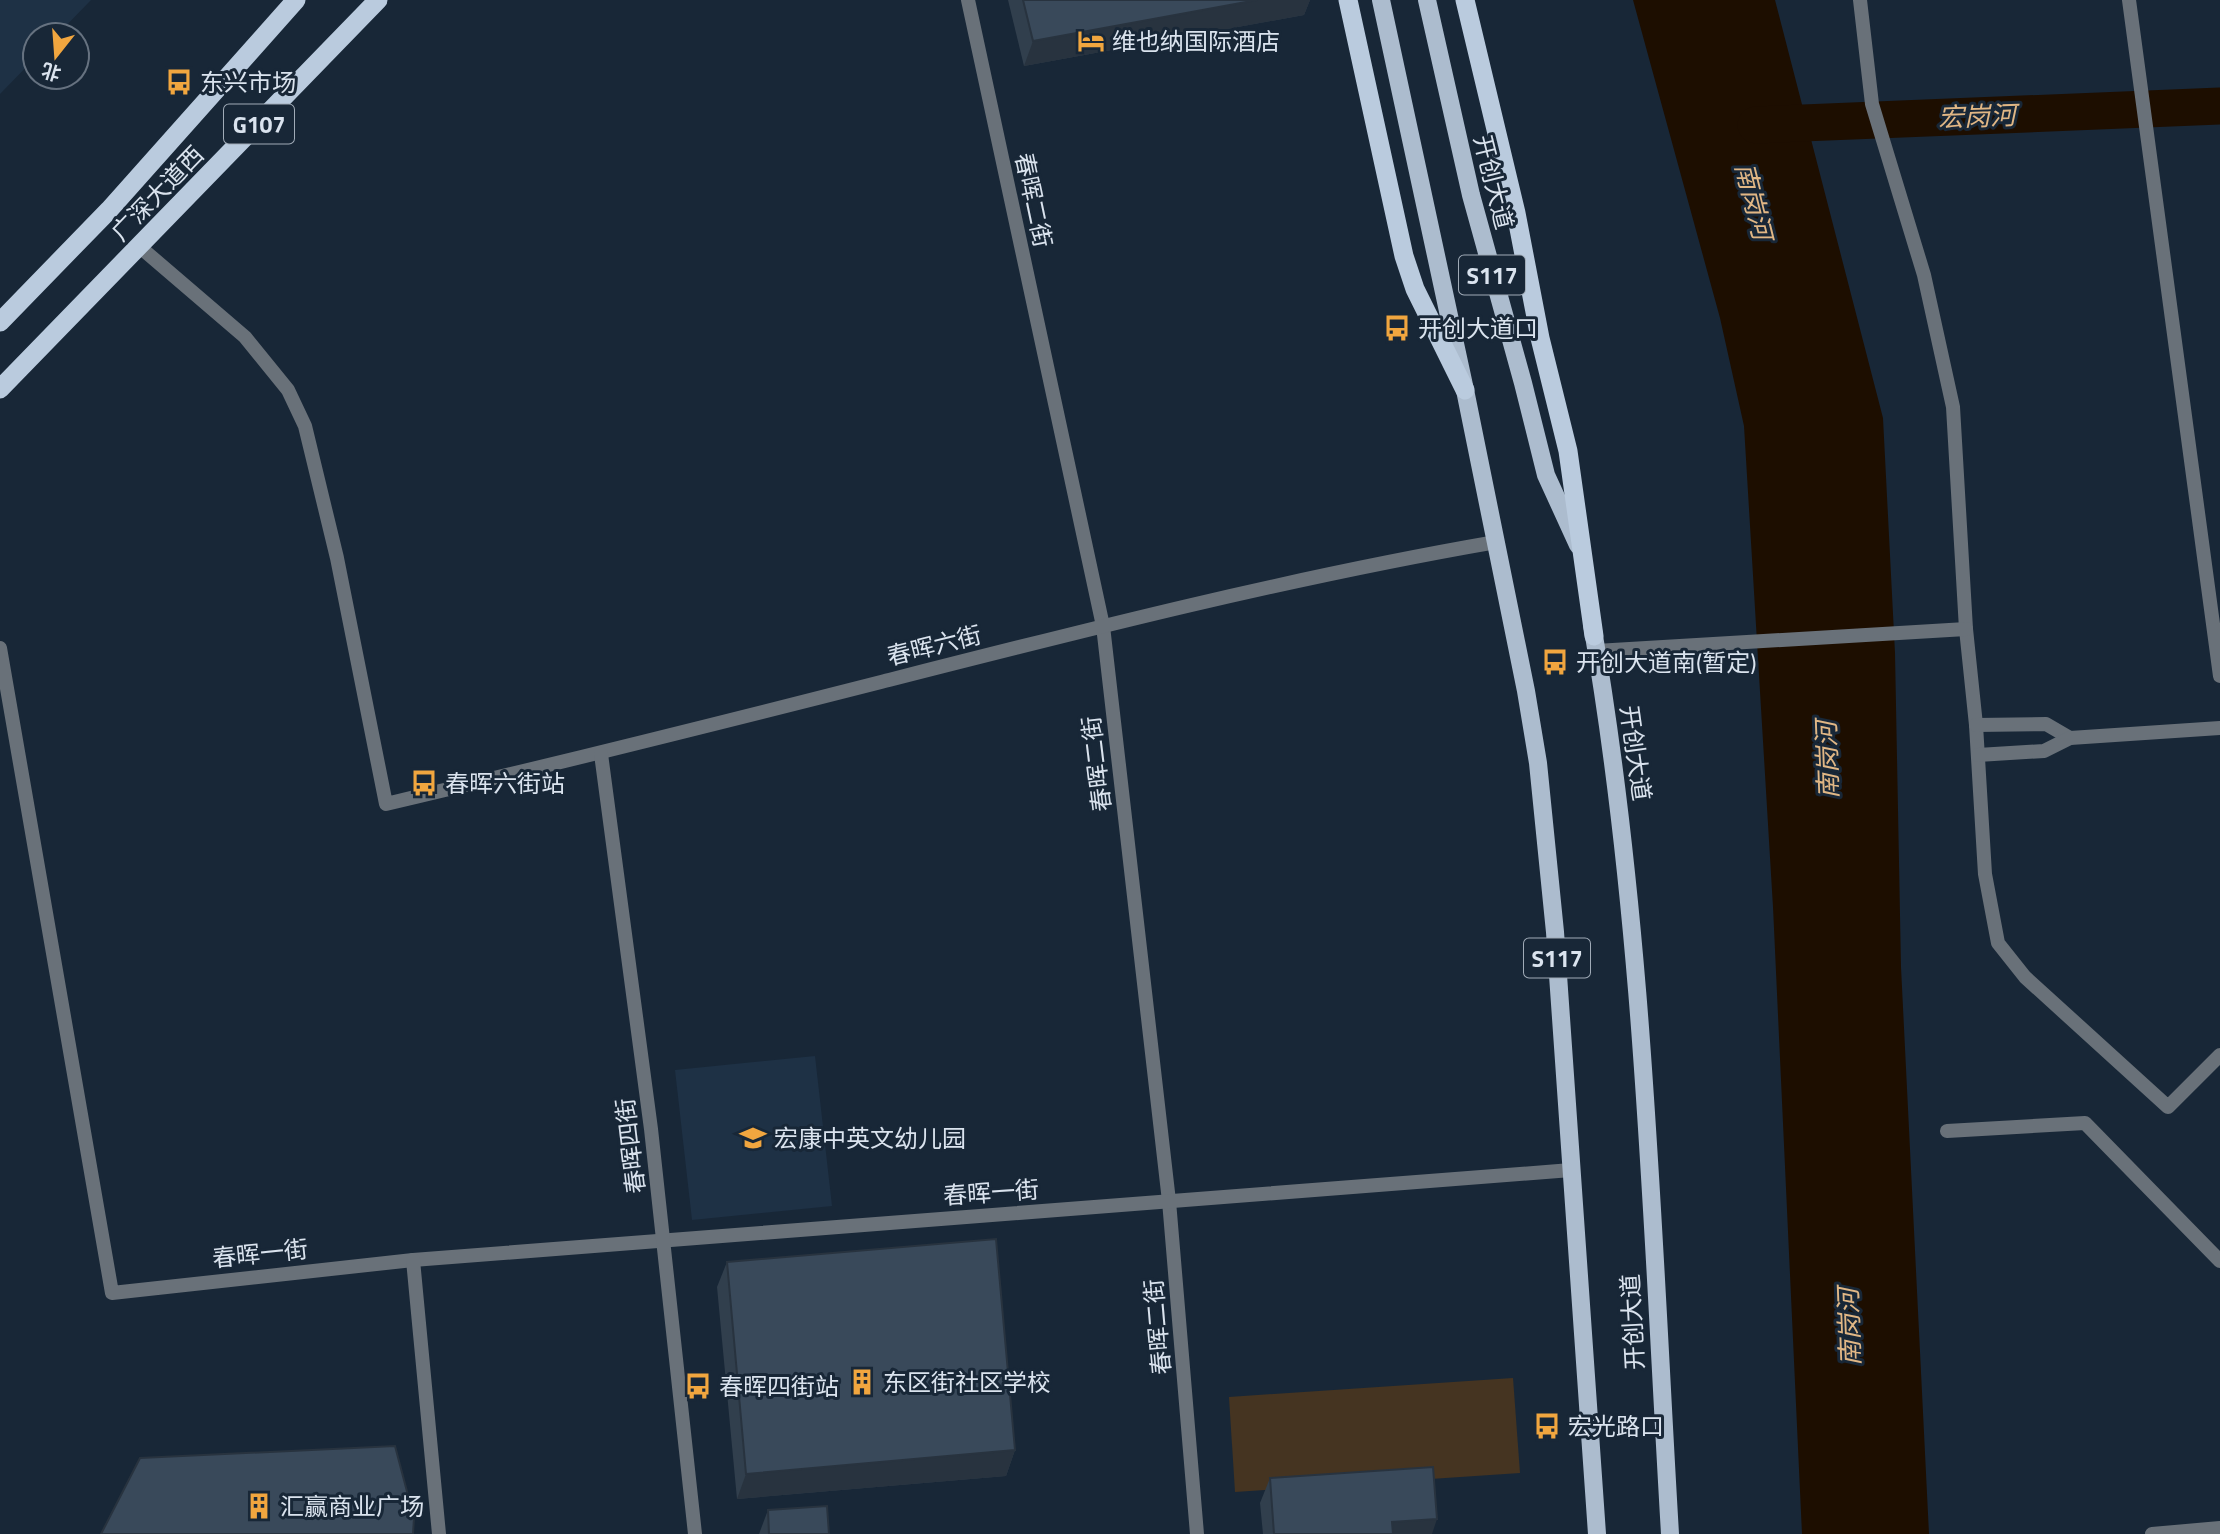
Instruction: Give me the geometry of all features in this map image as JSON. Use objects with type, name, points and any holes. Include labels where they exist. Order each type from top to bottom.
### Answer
[{"type":"highway","name":"广深大道西","points":[[0,322],[109,210],[296,0]]},
{"type":"highway","name":"广深大道西","points":[[0,389],[378,0]]},
{"type":"highway","points":[[1348,0],[1404,256],[1415,289],[1465,390]]},
{"type":"highway","points":[[1465,0],[1516,213],[1540,338],[1568,451],[1595,643]]},
{"type":"main road","name":"开创大道","points":[[1381,0],[1465,390],[1538,763],[1555,932],[1597,1534]]},
{"type":"main road","name":"开创大道","points":[[1427,0],[1471,195],[1546,475],[1578,544],[1608,724],[1638,1005],[1670,1534]]},
{"type":"street","name":"春晖二街","points":[[968,0],[1103,626],[1169,1201],[1197,1534]]},
{"type":"street","points":[[1860,0],[1872,104],[1924,275],[1953,407],[1966,629],[1976,725],[1986,874],[1998,943],[2025,977],[2168,1107],[2220,1055]]},
{"type":"street","points":[[2129,0],[2220,676]]},
{"type":"street","name":"春晖六街","points":[[140,247],[245,337],[288,390],[305,426],[337,558],[386,804],[601,754],[1103,626],[1374,564],[1496,542]]},
{"type":"street","points":[[1595,643],[1743,642],[1966,629]]},
{"type":"street","name":"春晖一街","points":[[0,648],[112,1293],[413,1260],[1572,1170]]},
{"type":"street","points":[[1976,725],[2046,724],[2070,737]]},
{"type":"street","points":[[1978,755],[2044,751],[2070,737],[2220,728]]},
{"type":"street","name":"春晖四街","points":[[601,754],[664,1241],[695,1534]]},
{"type":"street","points":[[1947,1131],[2085,1123],[2220,1261]]},
{"type":"street","points":[[413,1260],[439,1534]]},
{"type":"street","points":[[2152,1534],[2220,1528]]},
{"type":"shaded area","points":[[0,0],[91,0],[71,21],[21,21],[21,72],[0,94]]},
{"type":"shaded area","name":"宏康中英文幼儿园","points":[[815,1056],[832,1206],[692,1220],[675,1070]]},
{"type":"shaded area","points":[[1513,1378],[1520,1473],[1235,1492],[1229,1397]]},
{"type":"water","name":"南岗河","points":[[1633,0],[1775,0],[1883,418],[1895,653],[1901,967],[1929,1534],[1802,1534],[1773,907],[1744,426],[1720,318]]},
{"type":"building","points":[[1023,0],[1257,0],[1033,41]]},
{"type":"building","name":"东区街社区学校","points":[[996,1239],[1015,1450],[746,1474],[727,1262]]},
{"type":"building","name":"汇赢商业广场","points":[[395,1446],[414,1518],[413,1534],[101,1534],[140,1458]]},
{"type":"building","points":[[1433,1467],[1437,1519],[1392,1522],[1393,1534],[1274,1534],[1270,1478]]},
{"type":"building","points":[[827,1506],[829,1534],[769,1534],[768,1510]]},
{"type":"waterway","name":"宏岗河","points":[[1756,125],[2220,106]]},
{"type":"place","name":"维也纳国际酒店","points":[[1091,41]]},
{"type":"place","name":"东兴市场","points":[[179,82]]},
{"type":"place","name":"开创大道口","points":[[1397,328]]},
{"type":"place","name":"开创大道南(暂定)","points":[[1555,662]]},
{"type":"place","name":"春晖六街站","points":[[424,783]]},
{"type":"place","name":"宏康中英文幼儿园","points":[[753,1138]]},
{"type":"place","name":"东区街社区学校","points":[[862,1382]]},
{"type":"place","name":"春晖四街站","points":[[698,1386]]},
{"type":"place","name":"宏光路口","points":[[1547,1426]]},
{"type":"place","name":"汇赢商业广场","points":[[259,1506]]}]
